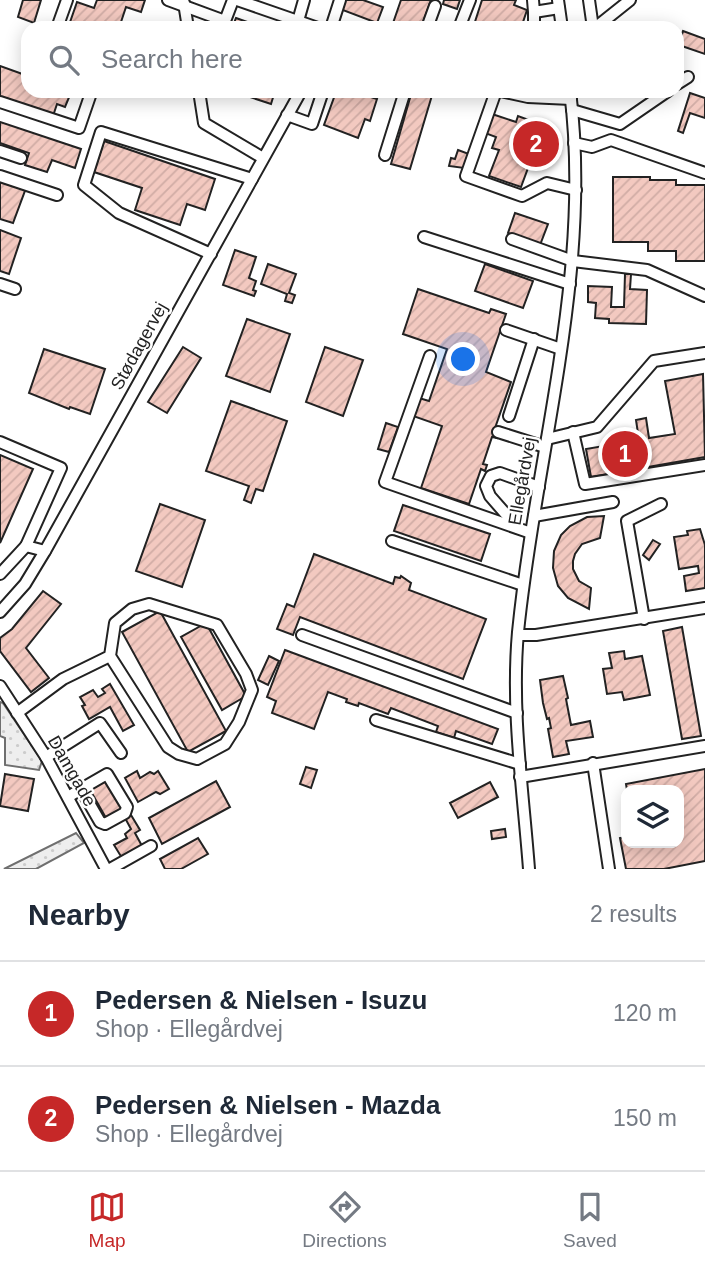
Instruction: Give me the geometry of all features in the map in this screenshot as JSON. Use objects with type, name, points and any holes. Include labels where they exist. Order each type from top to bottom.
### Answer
[{"type":"street","points":[[59,21],[66,0]]},
{"type":"street","points":[[168,0],[184,3],[225,21],[235,0],[261,4],[298,21],[304,0]]},
{"type":"street","points":[[333,21],[340,0]]},
{"type":"street","points":[[462,21],[470,0]]},
{"type":"street","points":[[589,0],[593,21]]},
{"type":"street","points":[[603,21],[630,0]]},
{"type":"street","points":[[184,3],[187,21]]},
{"type":"street","points":[[534,6],[558,4]]},
{"type":"street","points":[[430,21],[435,6]]},
{"type":"street","points":[[684,80],[688,77]]},
{"type":"street","points":[[0,102],[79,128],[89,98]]},
{"type":"street","points":[[200,98],[204,123],[263,158]]},
{"type":"street","name":"Stødagervej","points":[[0,612],[25,584],[46,551],[297,98]]},
{"type":"street","points":[[287,116],[312,124],[321,98]]},
{"type":"street","points":[[386,156],[403,98]]},
{"type":"street","points":[[497,98],[466,176],[522,196],[547,183],[576,190]]},
{"type":"street","points":[[542,98],[571,100],[620,124],[657,98]]},
{"type":"street","name":"Ellegårdvej","points":[[529,869],[520,778],[516,676],[518,635],[523,585],[573,261],[576,190],[571,100]]},
{"type":"street","points":[[211,254],[119,213],[84,184],[101,132],[252,179]]},
{"type":"street","points":[[574,143],[592,147],[611,140],[705,173]]},
{"type":"street","points":[[0,151],[22,158]]},
{"type":"street","points":[[0,176],[57,195]]},
{"type":"street","points":[[424,237],[570,284]]},
{"type":"street","points":[[512,240],[573,261],[647,270],[705,296]]},
{"type":"street","points":[[0,284],[15,289]]},
{"type":"street","points":[[506,330],[561,349]]},
{"type":"street","points":[[509,416],[534,340]]},
{"type":"street","points":[[498,432],[546,443],[573,432],[597,427],[654,360],[705,353]]},
{"type":"street","points":[[430,356],[385,482],[531,533]]},
{"type":"street","points":[[573,432],[585,484],[705,465]]},
{"type":"street","points":[[0,442],[61,468],[26,546],[0,574]]},
{"type":"street","points":[[519,529],[490,496],[486,485],[491,476],[500,473],[539,487]]},
{"type":"street","points":[[534,516],[613,502]]},
{"type":"street","points":[[644,619],[627,521],[661,503]]},
{"type":"street","points":[[392,541],[523,585]]},
{"type":"street","points":[[26,546],[46,551]]},
{"type":"street","points":[[149,604],[217,625],[253,690],[239,722],[225,744],[197,759],[179,754],[168,747],[110,656],[115,623],[132,609],[149,604]]},
{"type":"street","points":[[518,635],[536,635],[704,612]]},
{"type":"street","points":[[302,635],[517,713]]},
{"type":"street","points":[[17,713],[64,679],[110,656]]},
{"type":"street","name":"Damgade","points":[[1,691],[46,757],[108,869]]},
{"type":"street","points":[[376,720],[520,764]]},
{"type":"street","points":[[46,757],[100,723],[121,753]]},
{"type":"street","points":[[520,778],[593,763],[705,746]]},
{"type":"street","points":[[593,763],[609,869]]},
{"type":"street","points":[[68,797],[80,789],[107,774],[127,807],[125,813],[105,824],[100,822],[80,789]]},
{"type":"street","points":[[108,869],[151,846]]},
{"type":"shaded area","points":[[0,702],[42,761],[39,770],[5,765],[5,738],[0,736]]},
{"type":"shaded area","points":[[76,833],[84,843],[36,869],[4,869]]},
{"type":"building","points":[[23,0],[41,0],[35,21],[18,17]]},
{"type":"building","points":[[97,0],[145,0],[141,12],[126,7],[121,21],[70,21],[77,2],[94,8]]},
{"type":"building","points":[[343,0],[363,0],[383,7],[378,21],[340,9]]},
{"type":"building","points":[[401,0],[431,0],[424,21],[394,21]]},
{"type":"building","points":[[444,0],[460,0],[457,9],[443,4]]},
{"type":"building","points":[[482,0],[516,0],[514,5],[527,10],[523,21],[475,21]]},
{"type":"building","points":[[684,31],[705,39],[705,54],[684,47]]},
{"type":"building","points":[[0,66],[21,74],[21,98],[69,98],[65,107],[57,104],[53,116],[0,98]]},
{"type":"building","points":[[690,93],[705,98],[705,118],[690,113],[683,133],[678,131]]},
{"type":"building","points":[[253,98],[273,98],[271,104]]},
{"type":"building","points":[[334,98],[377,99],[370,121],[365,119],[358,138],[324,125]]},
{"type":"building","points":[[410,98],[431,98],[410,169],[391,164]]},
{"type":"building","points":[[492,114],[516,122],[518,116],[548,127],[535,162],[531,160],[521,187],[489,176],[499,150],[492,148],[496,137],[485,133]]},
{"type":"building","points":[[0,122],[81,149],[75,168],[52,160],[47,172],[25,165],[29,153],[0,143]]},
{"type":"building","points":[[104,141],[215,179],[205,210],[187,204],[180,225],[135,210],[142,188],[94,172]]},
{"type":"building","points":[[458,150],[469,154],[464,168],[449,166],[451,158],[455,159]]},
{"type":"building","points":[[613,177],[650,177],[650,180],[676,180],[676,185],[705,185],[705,261],[676,261],[676,251],[648,251],[648,242],[613,242]]},
{"type":"building","points":[[0,179],[26,188],[13,223],[0,219]]},
{"type":"building","points":[[515,213],[548,224],[540,245],[508,233]]},
{"type":"building","points":[[0,230],[21,238],[9,274],[0,271]]},
{"type":"building","points":[[235,250],[256,257],[249,278],[256,281],[254,296],[223,285]]},
{"type":"building","points":[[268,264],[296,274],[289,293],[295,295],[292,303],[285,301],[287,294],[261,284]]},
{"type":"building","points":[[485,264],[533,281],[523,308],[475,291]]},
{"type":"building","points":[[625,274],[631,274],[630,289],[647,290],[646,324],[609,323],[609,319],[595,318],[596,303],[588,302],[588,286],[612,287],[611,307],[624,307]]},
{"type":"building","points":[[418,289],[489,313],[491,309],[506,314],[486,372],[511,382],[494,431],[498,433],[497,438],[492,437],[483,464],[487,465],[485,471],[481,469],[469,504],[421,488],[442,426],[413,416],[419,398],[429,401],[447,349],[403,334]]},
{"type":"building","points":[[247,319],[290,334],[270,392],[226,376]]},
{"type":"building","points":[[183,347],[201,358],[167,413],[148,402]]},
{"type":"building","points":[[325,347],[363,360],[343,416],[306,402]]},
{"type":"building","points":[[44,349],[105,369],[90,414],[70,407],[69,409],[29,393]]},
{"type":"building","points":[[703,374],[705,457],[591,477],[586,449],[639,440],[636,420],[646,418],[649,438],[675,434],[665,381]]},
{"type":"building","points":[[231,401],[287,421],[263,491],[256,489],[251,503],[244,500],[249,486],[206,471]]},
{"type":"building","points":[[386,423],[398,427],[389,452],[378,449]]},
{"type":"building","points":[[0,455],[33,469],[0,543]]},
{"type":"building","points":[[160,504],[205,520],[182,587],[136,571]]},
{"type":"building","points":[[403,505],[490,534],[481,561],[394,531]]},
{"type":"building","points":[[604,516],[600,538],[582,544],[573,561],[573,569],[579,581],[591,588],[589,609],[568,598],[558,586],[553,568],[554,551],[561,535],[570,526],[587,517]]},
{"type":"building","points":[[700,529],[705,545],[705,588],[686,591],[684,576],[699,573],[698,566],[679,569],[674,537],[688,535],[687,531]]},
{"type":"building","points":[[653,540],[660,544],[649,560],[643,555]]},
{"type":"building","points":[[314,554],[393,584],[395,577],[401,576],[411,583],[409,590],[486,619],[463,679],[300,617],[293,635],[277,629],[287,604],[294,607]]},
{"type":"building","points":[[43,591],[61,604],[26,648],[49,678],[31,692],[0,651],[0,638],[12,629]]},
{"type":"building","points":[[160,611],[226,731],[188,752],[122,632]]},
{"type":"building","points":[[206,623],[246,696],[222,710],[181,637]]},
{"type":"building","points":[[682,627],[701,736],[682,739],[663,631]]},
{"type":"building","points":[[285,650],[498,729],[492,744],[456,731],[454,738],[436,732],[438,726],[391,708],[388,714],[359,703],[358,706],[346,702],[347,699],[328,692],[314,729],[272,713],[276,701],[267,697]]},
{"type":"building","points":[[624,651],[625,659],[642,656],[650,695],[624,700],[622,692],[607,694],[603,669],[612,668],[609,653]]},
{"type":"building","points":[[269,656],[279,661],[268,685],[258,680]]},
{"type":"building","points":[[563,676],[571,725],[590,721],[593,737],[566,741],[569,754],[553,757],[548,729],[551,728],[543,703],[540,680]]},
{"type":"building","points":[[110,684],[134,725],[123,731],[110,707],[89,719],[82,706],[85,705],[80,697],[93,690],[98,697],[105,693],[102,689]]},
{"type":"building","points":[[306,767],[317,770],[311,788],[300,784]]},
{"type":"building","points":[[705,769],[705,861],[664,869],[626,869],[622,848],[684,848],[684,785],[626,784]]},
{"type":"building","points":[[137,771],[140,778],[158,771],[169,789],[160,794],[156,792],[138,802],[125,778]]},
{"type":"building","points":[[5,774],[34,779],[28,811],[0,806]]},
{"type":"building","points":[[105,778],[122,808],[106,818],[89,788]]},
{"type":"building","points":[[216,781],[230,807],[162,844],[149,818]]},
{"type":"building","points":[[490,782],[498,797],[458,818],[450,803]]},
{"type":"building","points":[[131,815],[140,830],[135,833],[142,846],[122,858],[114,845],[127,838],[125,834],[131,829],[125,818]]},
{"type":"building","points":[[505,829],[506,837],[492,839],[491,831]]},
{"type":"building","points":[[198,838],[208,854],[181,869],[165,869],[160,859]]},
{"type":"place","name":"Pedersen & Nielsen - Mazda","points":[[536,144]]},
{"type":"place","name":"Pedersen & Nielsen - Isuzu","points":[[625,454]]}]
